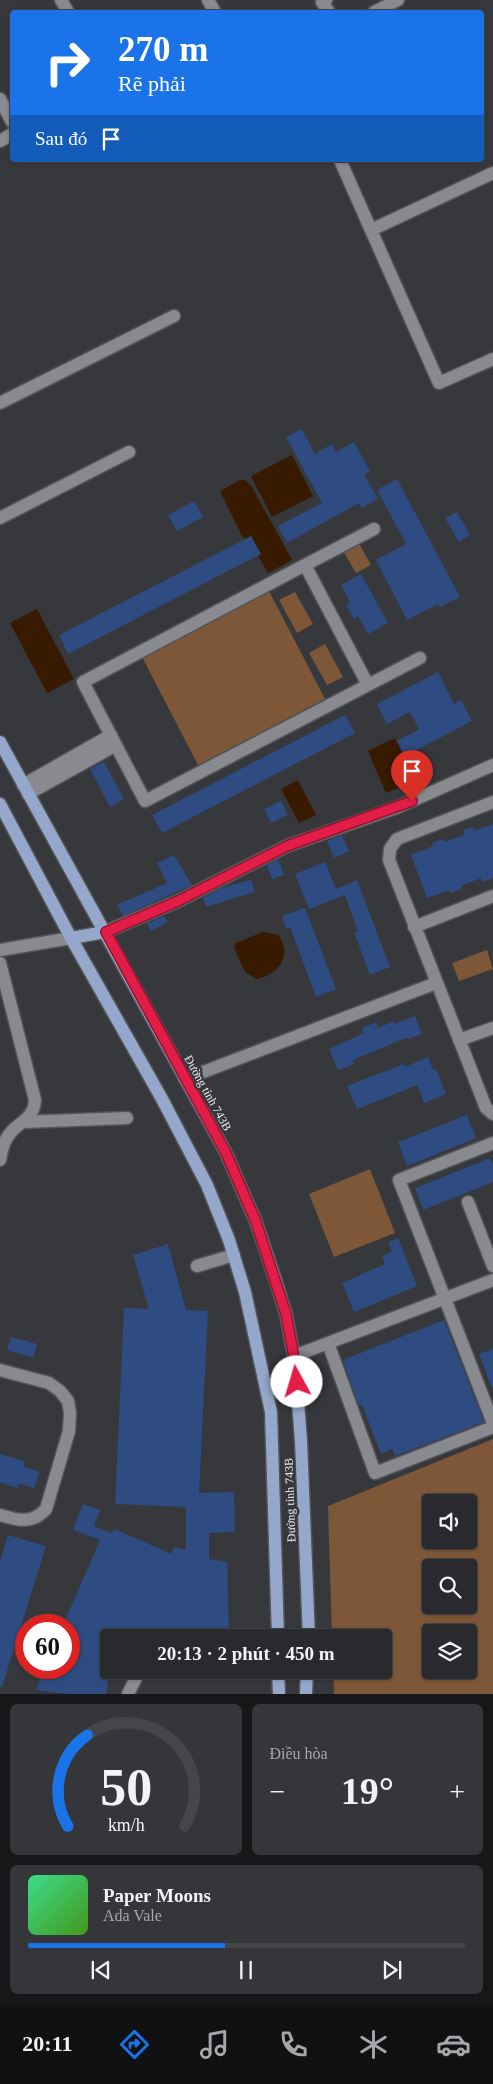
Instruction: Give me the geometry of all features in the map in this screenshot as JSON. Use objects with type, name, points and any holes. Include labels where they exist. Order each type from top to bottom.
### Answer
[{"type":"main road","name":"Đường tỉnh 743B","points":[[0,742],[226,1153],[256,1222],[286,1314],[294,1356],[301,1441],[309,1629]]},
{"type":"main road","name":"Đường tỉnh 743B","points":[[0,804],[71,938],[162,1099],[207,1184],[219,1211],[234,1256],[253,1326],[271,1412],[278,1629]]},
{"type":"main road","points":[[71,938],[106,932]]},
{"type":"main road","points":[[278,1679],[278,1694]]},
{"type":"main road","points":[[306,1693],[307,1679]]},
{"type":"lane","points":[[326,0],[322,2],[328,10]]},
{"type":"lane","points":[[378,10],[398,0]]},
{"type":"lane","points":[[0,99],[10,118]]},
{"type":"lane","points":[[341,162],[439,383],[493,359]]},
{"type":"lane","points":[[371,230],[493,173]]},
{"type":"lane","points":[[0,403],[174,316]]},
{"type":"lane","points":[[0,518],[129,452]]},
{"type":"lane","points":[[374,529],[83,682],[146,801],[420,658]]},
{"type":"lane","points":[[305,565],[368,685]]},
{"type":"lane","points":[[25,789],[114,740]]},
{"type":"lane","points":[[106,932],[178,901],[287,846],[398,807],[493,765]]},
{"type":"lane","points":[[493,802],[402,837],[392,845],[389,855],[390,866],[486,1108],[493,1114]]},
{"type":"lane","points":[[414,927],[493,896]]},
{"type":"lane","points":[[0,950],[71,938]]},
{"type":"lane","points":[[0,963],[35,1100],[33,1113],[4,1142],[0,1160]]},
{"type":"lane","points":[[185,1079],[436,983]]},
{"type":"lane","points":[[459,1040],[493,1028]]},
{"type":"lane","points":[[24,1122],[127,1118]]},
{"type":"lane","points":[[493,1143],[399,1180],[493,1422]]},
{"type":"lane","points":[[468,1202],[493,1266]]},
{"type":"lane","points":[[197,1266],[234,1256]]},
{"type":"lane","points":[[294,1356],[493,1280]]},
{"type":"lane","points":[[328,1343],[375,1474],[493,1427]]},
{"type":"lane","points":[[0,1370],[36,1378],[55,1386],[68,1401],[70,1422],[46,1509],[38,1516],[27,1520],[15,1520],[0,1514]]},
{"type":"lane","points":[[128,1694],[136,1679]]},
{"type":"shaded area","points":[[292,455],[313,496],[272,517],[251,476]]},
{"type":"shaded area","points":[[240,480],[245,480],[252,487],[292,560],[268,573],[258,556],[261,554],[251,536],[246,539],[242,536],[220,491]]},
{"type":"shaded area","points":[[357,540],[371,565],[356,573],[342,549]]},
{"type":"shaded area","points":[[269,591],[325,699],[198,765],[142,657]]},
{"type":"shaded area","points":[[295,592],[313,624],[297,633],[279,600]]},
{"type":"shaded area","points":[[37,609],[74,679],[47,693],[10,623]]},
{"type":"shaded area","points":[[325,644],[343,677],[327,685],[309,653]]},
{"type":"shaded area","points":[[395,738],[416,781],[386,793],[368,751]]},
{"type":"shaded area","points":[[298,780],[316,815],[299,823],[281,789]]},
{"type":"shaded area","points":[[263,932],[279,935],[283,943],[284,957],[272,973],[257,979],[245,972],[234,947],[236,943]]},
{"type":"shaded area","points":[[487,950],[493,969],[459,981],[452,963]]},
{"type":"shaded area","points":[[370,1169],[395,1233],[334,1257],[309,1194]]},
{"type":"shaded area","points":[[493,1439],[493,1694],[334,1694],[333,1679],[392,1679],[392,1629],[332,1629],[328,1506]]},
{"type":"building","points":[[302,429],[315,454],[332,444],[336,452],[354,442],[370,471],[364,474],[378,499],[362,508],[359,503],[287,543],[278,526],[322,503],[286,437]]},
{"type":"building","points":[[397,479],[460,597],[440,607],[438,604],[407,620],[376,560],[406,544],[377,490]]},
{"type":"building","points":[[194,501],[203,517],[177,531],[168,515]]},
{"type":"building","points":[[457,512],[470,535],[459,542],[445,518]]},
{"type":"building","points":[[251,536],[261,554],[68,654],[59,635]]},
{"type":"building","points":[[361,574],[388,623],[368,634],[358,616],[354,619],[346,605],[350,602],[341,585]]},
{"type":"building","points":[[438,672],[454,704],[461,700],[472,721],[405,756],[397,741],[419,729],[410,712],[387,724],[377,704]]},
{"type":"building","points":[[345,715],[355,733],[162,833],[152,815]]},
{"type":"building","points":[[104,762],[124,799],[110,807],[90,769]]},
{"type":"building","points":[[281,801],[288,815],[271,823],[264,809]]},
{"type":"building","points":[[493,824],[493,878],[482,882],[481,878],[461,886],[462,889],[451,893],[449,890],[427,898],[411,855],[433,846],[432,843],[443,839],[444,842],[465,835],[463,830],[473,827],[474,831]]},
{"type":"building","points":[[342,835],[349,851],[334,858],[327,841]]},
{"type":"building","points":[[174,855],[192,885],[123,916],[117,905],[167,883],[157,863]]},
{"type":"building","points":[[278,859],[284,875],[272,879],[267,865]]},
{"type":"building","points":[[325,862],[336,889],[357,880],[390,967],[370,975],[354,932],[358,931],[345,895],[309,909],[295,874]]},
{"type":"building","points":[[251,880],[255,892],[206,907],[203,898],[221,888]]},
{"type":"building","points":[[305,908],[336,989],[316,997],[290,927],[286,928],[282,916]]},
{"type":"building","points":[[164,916],[168,922],[151,931],[147,923]]},
{"type":"building","points":[[415,1016],[422,1034],[409,1039],[408,1037],[353,1060],[354,1064],[338,1070],[329,1049],[364,1033],[362,1028],[376,1022],[378,1028],[394,1021],[395,1024]]},
{"type":"building","points":[[428,1057],[433,1070],[436,1069],[446,1094],[424,1103],[417,1085],[357,1109],[347,1086],[404,1064],[405,1067]]},
{"type":"building","points":[[467,1115],[476,1138],[407,1166],[398,1142]]},
{"type":"building","points":[[490,1158],[493,1165],[493,1182],[423,1210],[415,1188]]},
{"type":"building","points":[[398,1238],[417,1286],[354,1312],[342,1283],[385,1264],[382,1256],[392,1252],[388,1242]]},
{"type":"building","points":[[168,1244],[186,1310],[208,1311],[199,1493],[234,1492],[235,1532],[209,1533],[209,1559],[227,1562],[229,1629],[100,1629],[100,1679],[108,1679],[106,1694],[67,1694],[36,1690],[40,1679],[80,1679],[80,1614],[68,1614],[100,1540],[73,1530],[83,1504],[100,1510],[94,1526],[112,1533],[114,1529],[172,1554],[173,1547],[186,1550],[186,1507],[115,1504],[124,1308],[149,1309],[133,1255]]},
{"type":"building","points":[[444,1320],[484,1422],[395,1456],[392,1449],[381,1454],[362,1405],[359,1406],[343,1360]]},
{"type":"building","points":[[11,1337],[37,1344],[33,1358],[7,1350]]},
{"type":"building","points":[[493,1349],[493,1388],[492,1388],[479,1354]]},
{"type":"building","points":[[0,1454],[25,1461],[24,1467],[40,1472],[34,1488],[18,1483],[17,1488],[0,1482]]},
{"type":"building","points":[[8,1535],[46,1546],[25,1614],[15,1614],[15,1645],[2,1687],[0,1687],[0,1561]]},
{"type":"route","points":[[297,1382],[286,1314],[256,1222],[226,1153],[106,932],[178,901],[269,854],[305,838],[412,801]]}]
